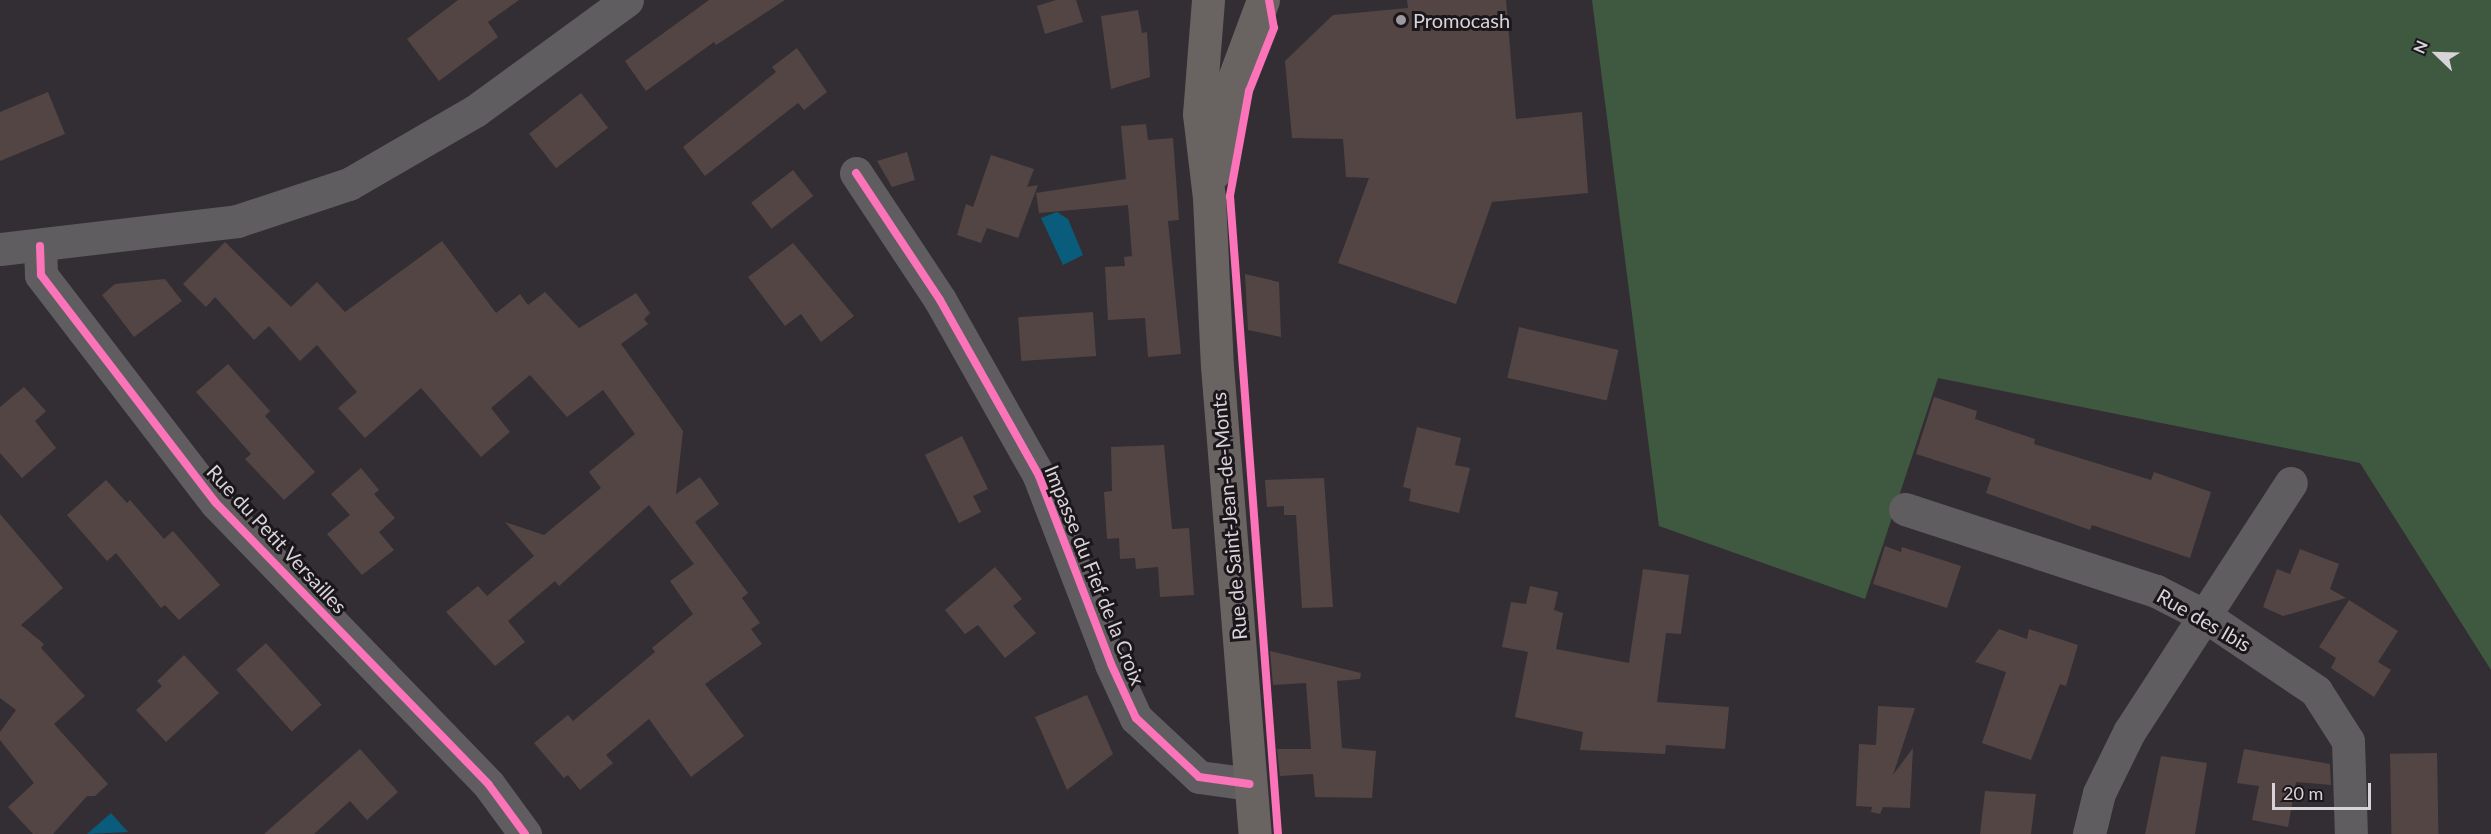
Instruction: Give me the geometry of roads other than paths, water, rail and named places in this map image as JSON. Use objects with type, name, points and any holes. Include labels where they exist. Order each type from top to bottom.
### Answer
[{"type":"main road","name":"Rue de Saint-Jean-de-Monts","points":[[1208,0],[1199,114],[1209,198],[1217,366],[1255,834]]},
{"type":"main road","name":"Rue de Saint-Jean-de-Monts","points":[[1209,198],[1234,78],[1263,0]]},
{"type":"street","points":[[0,249],[237,221],[349,184],[475,111],[627,0]]},
{"type":"street","name":"Impasse du Fief de la Croix","points":[[856,173],[940,300],[1039,476],[1111,664],[1136,718],[1199,777],[1250,784]]},
{"type":"street","name":"Rue du Petit Versailles","points":[[40,246],[41,275],[216,503],[489,785],[525,834]]},
{"type":"street","points":[[2089,834],[2099,793],[2128,732],[2290,483]]},
{"type":"street","name":"Rue des Ibis","points":[[1905,508],[2156,591],[2205,616],[2316,691],[2348,741],[2351,834]]},
{"type":"water","points":[[1057,212],[1068,219],[1083,255],[1063,265],[1041,218]]},
{"type":"water","points":[[111,813],[128,832],[87,834]]},
{"type":"place","name":"Promocash","points":[[1401,20]]}]
